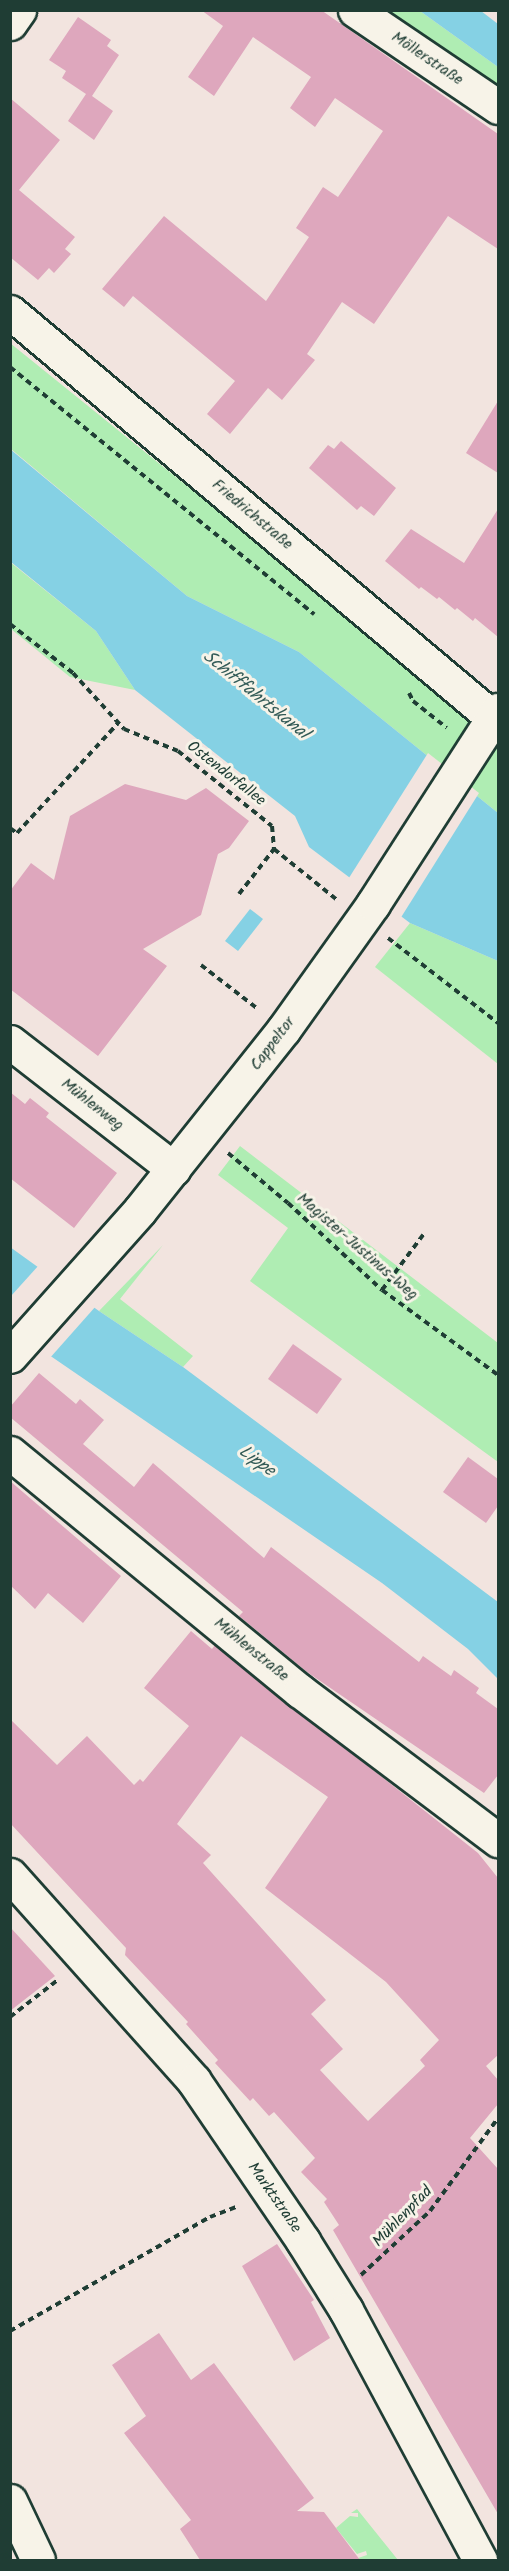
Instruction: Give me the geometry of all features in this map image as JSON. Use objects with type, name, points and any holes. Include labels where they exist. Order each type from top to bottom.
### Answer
[{"type":"street","points":[[10,23],[19,10]]},
{"type":"street","name":"Möllerstraße","points":[[355,10],[498,107]]},
{"type":"street","name":"Friedrichstraße","points":[[10,312],[497,717]]},
{"type":"street","name":"Cappeltor","points":[[12,1354],[174,1169],[284,1029],[368,911],[460,769],[497,717]]},
{"type":"street","name":"Mühlenweg","points":[[10,1042],[174,1169]]},
{"type":"street","name":"Mühlenstraße","points":[[10,1453],[300,1691],[498,1840]]},
{"type":"street","name":"Marktstraße","points":[[10,1875],[194,2081],[338,2297],[480,2560]]},
{"type":"street","points":[[10,2501],[38,2560]]},
{"type":"path","points":[[10,367],[322,621]]},
{"type":"path","name":"Ostendorfallee","points":[[10,624],[73,673],[124,729],[178,751],[272,825],[274,849]]},
{"type":"path","points":[[10,828],[17,833],[118,723]]},
{"type":"path","points":[[239,894],[274,849],[368,911],[498,1023]]},
{"type":"path","points":[[201,965],[284,1029]]},
{"type":"path","name":"Magister-Justinus-Weg","points":[[204,1133],[288,1203],[382,1290],[498,1375]]},
{"type":"path","points":[[382,1290],[423,1235]]},
{"type":"path","points":[[10,2017],[85,1958]]},
{"type":"path","name":"Mühlenpfad","points":[[338,2297],[430,2211],[498,2118]]},
{"type":"path","points":[[10,2331],[210,2217],[271,2194]]},
{"type":"green space","points":[[381,11],[420,11],[498,67],[498,89]]},
{"type":"green space","points":[[10,343],[498,737],[498,813],[299,652],[187,596],[11,449]]},
{"type":"green space","points":[[10,562],[96,631],[135,690],[70,677],[11,629]]},
{"type":"green space","points":[[410,923],[498,961],[498,1064],[375,967]]},
{"type":"green space","points":[[240,1146],[498,1343],[498,1462],[250,1281],[288,1228],[218,1175]]},
{"type":"green space","points":[[163,1245],[120,1299],[193,1356],[183,1367],[99,1311]]},
{"type":"green space","points":[[357,2509],[398,2560],[358,2560],[367,2555],[366,2551],[357,2554],[336,2528],[350,2516],[358,2517],[358,2513],[351,2513]]},
{"type":"water","points":[[420,11],[481,11],[498,24],[498,67]]},
{"type":"water","name":"Schifffahrtskanal","points":[[10,449],[187,596],[299,652],[498,813],[498,961],[410,923],[309,847],[295,816],[135,690],[96,631],[11,562]]},
{"type":"water","points":[[250,909],[263,919],[238,951],[225,941]]},
{"type":"water","name":"Lippe","points":[[10,1247],[99,1311],[183,1367],[498,1602],[498,1679],[468,1649],[382,1583],[52,1357],[11,1335]]},
{"type":"pier","points":[[428,753],[479,793],[400,919],[347,881]]},
{"type":"pier","points":[[39,1265],[96,1306],[49,1359],[10,1339],[11,1296]]},
{"type":"building","points":[[201,10],[321,10],[498,134],[498,249],[448,216],[374,324],[342,302],[307,354],[315,360],[282,400],[268,388],[230,434],[207,414],[235,381],[133,296],[124,307],[102,289],[164,216],[266,301],[309,237],[296,228],[323,187],[338,197],[383,131],[335,98],[315,127],[290,108],[311,77],[253,37],[214,96],[188,77],[223,26]]},
{"type":"building","points":[[78,17],[111,40],[107,46],[119,55],[92,96],[113,111],[94,140],[68,121],[86,94],[62,78],[66,71],[49,60]]},
{"type":"building","points":[[10,98],[60,140],[19,190],[75,237],[65,249],[71,254],[54,273],[49,268],[38,280],[10,257]]},
{"type":"building","points":[[498,401],[498,473],[466,453]]},
{"type":"building","points":[[341,441],[396,488],[374,516],[361,506],[357,510],[309,468],[328,445],[334,449]]},
{"type":"building","points":[[498,509],[498,637],[475,618],[473,621],[439,597],[437,599],[421,587],[419,589],[385,561],[411,529],[464,563]]},
{"type":"building","points":[[125,784],[186,800],[206,788],[249,821],[229,848],[218,854],[201,915],[143,949],[167,966],[98,1056],[10,989],[10,891],[31,863],[54,880],[70,816]]},
{"type":"building","points":[[10,1092],[25,1104],[30,1098],[49,1113],[46,1117],[117,1173],[74,1228],[10,1178]]},
{"type":"building","points":[[293,1344],[342,1379],[317,1414],[268,1379]]},
{"type":"building","points":[[39,1373],[76,1404],[80,1399],[104,1420],[83,1444],[134,1487],[153,1463],[264,1558],[271,1547],[419,1662],[423,1656],[451,1676],[454,1670],[479,1688],[476,1693],[498,1709],[498,1775],[484,1793],[307,1672],[239,1616],[243,1612],[10,1417],[10,1407]]},
{"type":"building","points":[[468,1457],[498,1479],[498,1506],[486,1523],[443,1492]]},
{"type":"building","points":[[10,1481],[121,1576],[83,1623],[48,1593],[35,1609],[10,1585]]},
{"type":"building","points":[[191,1631],[212,1649],[215,1645],[478,1853],[498,1878],[498,2055],[486,2066],[498,2080],[498,2104],[470,2138],[498,2169],[498,2514],[333,2230],[339,2225],[324,2202],[327,2199],[301,2172],[315,2158],[274,2112],[269,2116],[253,2098],[250,2101],[215,2063],[218,2060],[186,2024],[188,2022],[125,1955],[126,1948],[10,1823],[10,1719],[57,1765],[87,1736],[134,1785],[140,1779],[143,1782],[189,1726],[144,1688]],"holes":[[[241,1736],[328,1797],[265,1888],[386,1982],[439,2040],[420,2060],[425,2066],[368,2121],[320,2070],[343,2049],[311,2014],[326,2000],[203,1863],[211,1855],[177,1824]]]},
{"type":"building","points":[[10,1927],[55,1976],[10,2011]]},
{"type":"building","points":[[277,2244],[314,2300],[311,2302],[330,2338],[294,2361],[242,2266]]},
{"type":"building","points":[[159,2333],[191,2380],[214,2363],[314,2498],[297,2511],[324,2512],[360,2560],[200,2560],[180,2529],[191,2520],[124,2433],[146,2416],[112,2365]]}]
